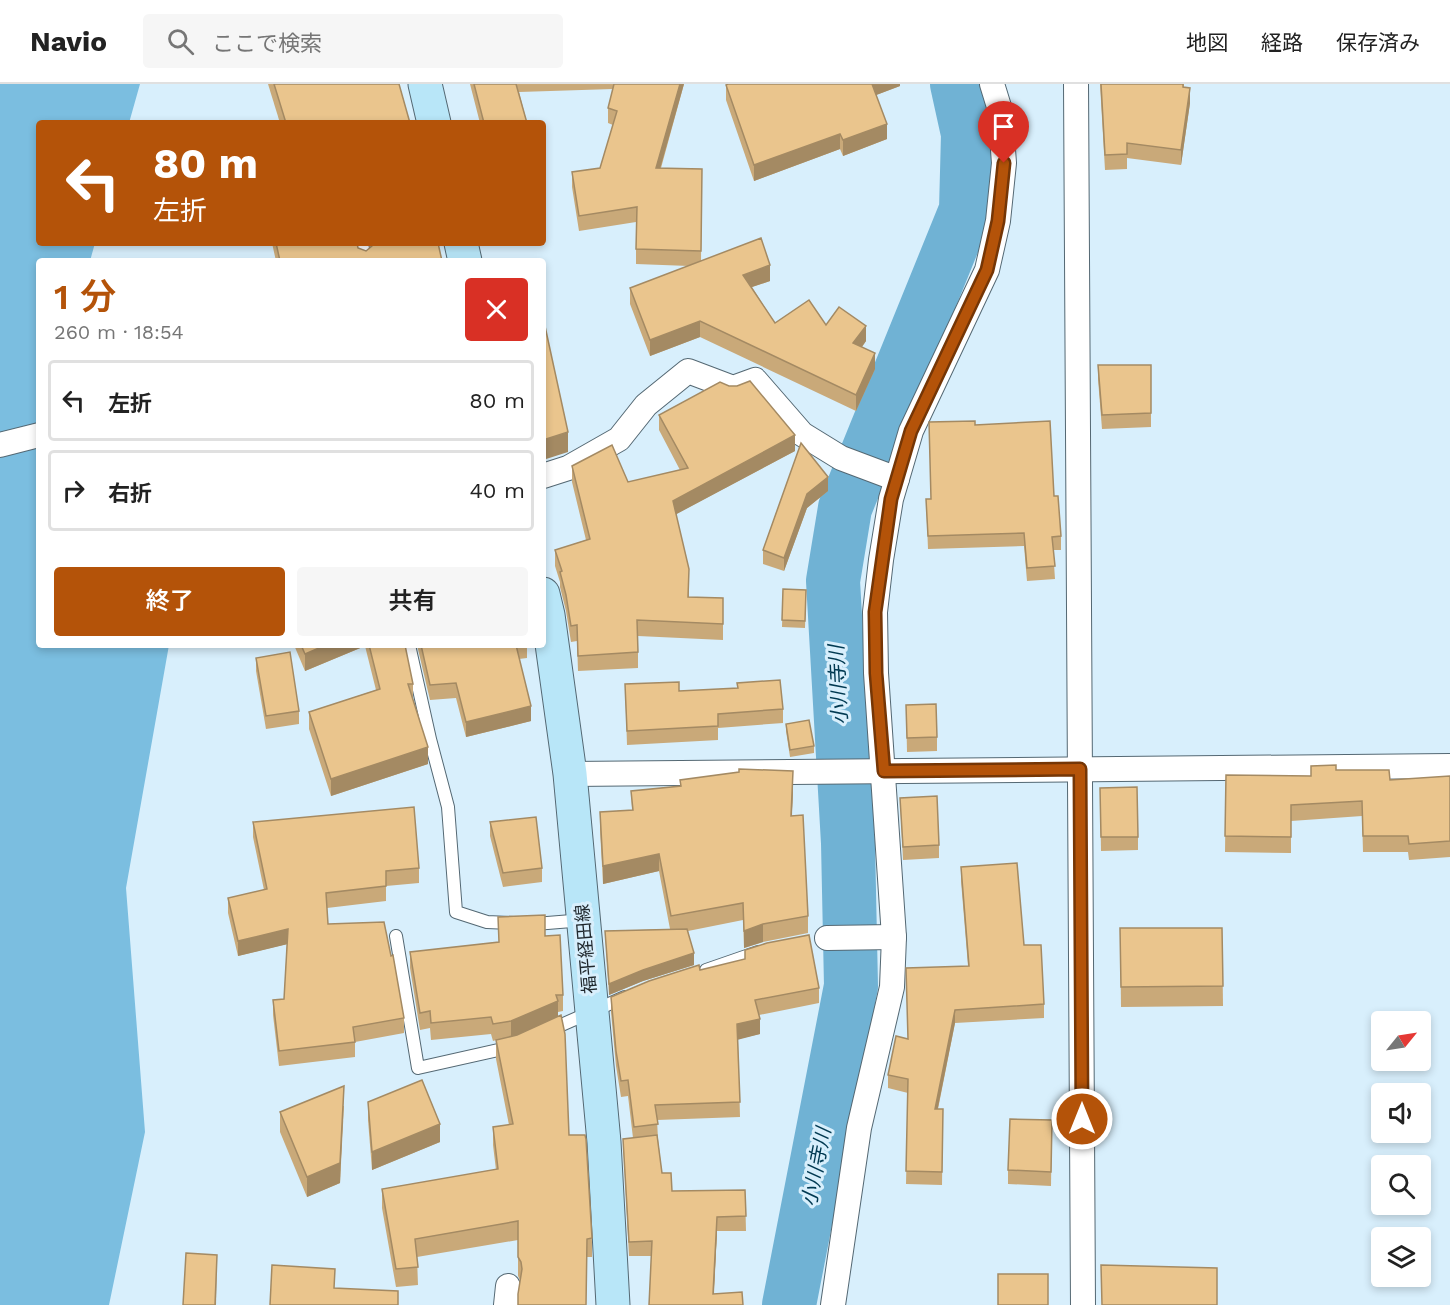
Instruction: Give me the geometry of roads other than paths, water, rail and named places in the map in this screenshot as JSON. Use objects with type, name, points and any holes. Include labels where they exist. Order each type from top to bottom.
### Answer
[{"type":"main road","points":[[425,84],[433,120]]},
{"type":"main road","name":"福平経田線","points":[[546,607],[570,774],[604,1142],[613,1305]]},
{"type":"street","points":[[833,1305],[859,1128],[892,987],[894,937],[873,771],[875,612],[886,530],[897,479],[911,431],[987,270],[998,221],[1004,163],[1000,110],[992,84]]},
{"type":"street","points":[[1076,84],[1083,1305]]},
{"type":"street","points":[[546,475],[568,468],[619,439],[646,405],[688,371],[734,388],[755,380],[802,434],[841,458],[897,479]]},
{"type":"street","points":[[0,445],[36,436]]},
{"type":"street","points":[[570,774],[1450,766]]},
{"type":"street","points":[[822,939],[894,937]]},
{"type":"lane","points":[[410,648],[448,807],[456,912],[487,922],[535,924],[584,920]]},
{"type":"lane","points":[[396,936],[418,1068],[523,1042]]},
{"type":"lane","points":[[690,975],[775,948]]},
{"type":"lane","points":[[543,1033],[635,993]]},
{"type":"waterway","name":"小川寺川","points":[[789,1305],[851,986],[848,843],[833,581],[845,508],[966,210],[968,134],[957,84]]}]
